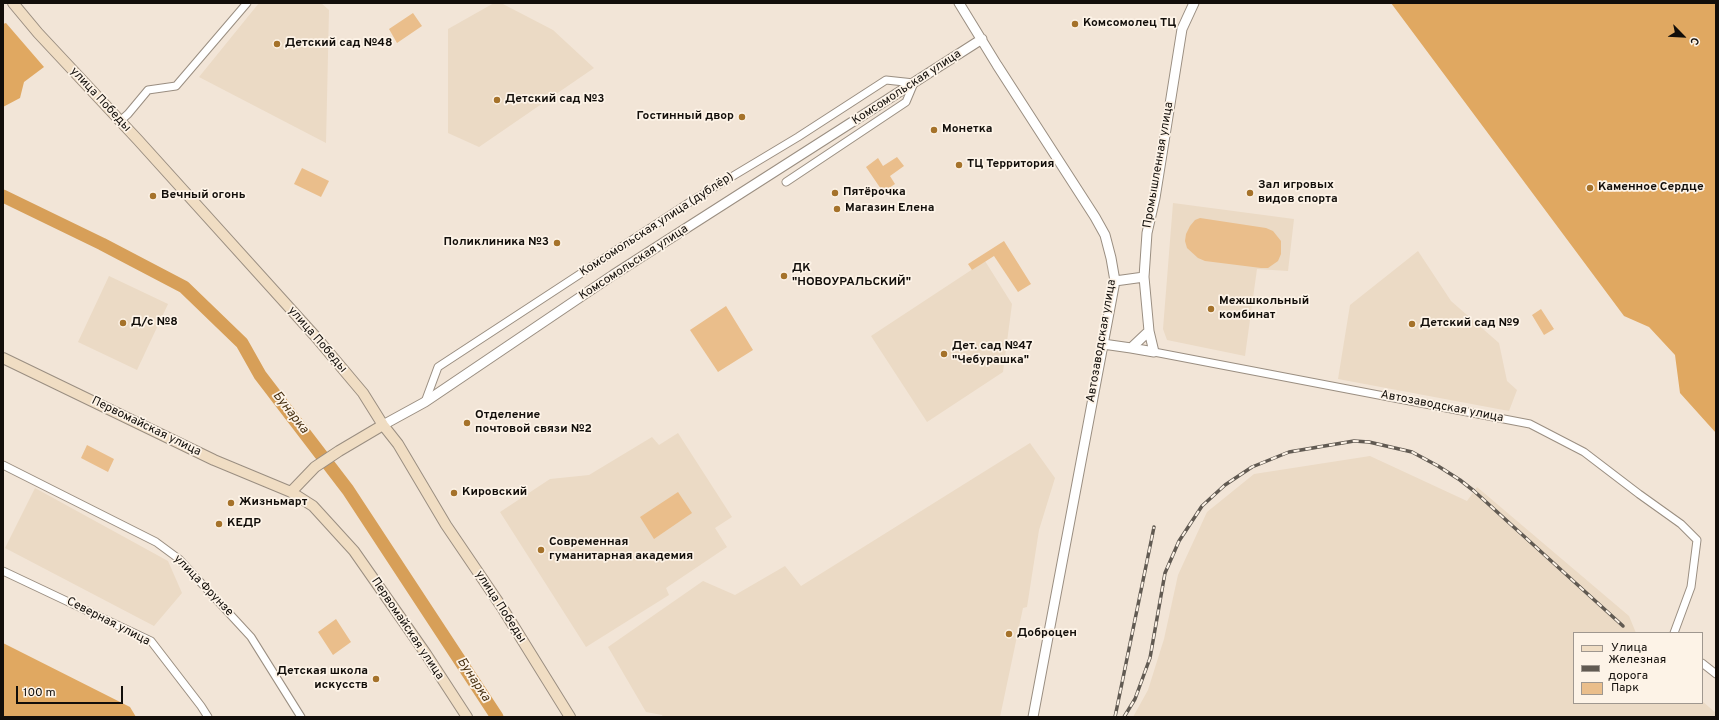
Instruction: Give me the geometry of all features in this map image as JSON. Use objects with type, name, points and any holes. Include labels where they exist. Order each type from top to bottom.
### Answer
[{"type":"main road","name":"улица Победы","points":[[12,3],[315,336],[363,393],[383,425],[398,444],[446,525],[507,616],[570,717]]},
{"type":"main road","name":"Первомайская улица","points":[[3,358],[214,460],[291,492],[313,506],[354,551],[426,654],[467,717]]},
{"type":"main road","name":"Комсомольская улица","points":[[291,492],[315,467],[383,425]]},
{"type":"street","points":[[120,121],[128,114],[148,90],[176,86],[247,3]]},
{"type":"street","name":"Автозаводская улица","points":[[959,3],[1095,217],[1105,235],[1112,258],[1115,281],[1033,717]]},
{"type":"street","name":"Промышленная улица","points":[[1154,352],[1149,331],[1144,277],[1147,233],[1182,29],[1194,3]]},
{"type":"street","name":"Комсомольская улица","points":[[383,425],[425,402],[613,275],[982,39]]},
{"type":"street","name":"Комсомольская улица (дублёр)","points":[[425,402],[438,367],[687,204],[798,137],[886,80],[914,83]]},
{"type":"street","points":[[786,182],[906,102],[914,83]]},
{"type":"street","points":[[1115,281],[1144,277]]},
{"type":"street","points":[[1131,348],[1149,331]]},
{"type":"street","points":[[1103,344],[1154,352]]},
{"type":"street","name":"Автозаводская улица","points":[[1154,352],[1530,424],[1584,452],[1681,524],[1697,540],[1692,587],[1674,632]]},
{"type":"street","name":"улица Фрунзе","points":[[3,465],[156,542],[179,559],[251,637],[301,717]]},
{"type":"street","name":"Северная улица","points":[[3,571],[151,641],[208,717]]},
{"type":"street","points":[[1703,664],[1716,674]]},
{"type":"shaded area","name":"Детский сад №48","points":[[259,3],[321,3],[329,10],[326,143],[199,77]]},
{"type":"shaded area","name":"Детский сад №3","points":[[494,3],[501,3],[553,30],[594,68],[479,147],[448,133],[448,29]]},
{"type":"shaded area","points":[[1391,3],[1716,3],[1716,433],[1680,393],[1675,355],[1649,327],[1624,316]]},
{"type":"shaded area","points":[[6,23],[44,67],[24,82],[20,98],[3,107],[3,24]]},
{"type":"shaded area","points":[[1173,203],[1294,219],[1288,271],[1257,269],[1245,356],[1167,340],[1163,329]]},
{"type":"shaded area","name":"Детский сад №9","points":[[1418,251],[1451,301],[1499,343],[1507,381],[1517,390],[1509,411],[1338,379],[1350,305]]},
{"type":"shaded area","name":"Дет. сад №47 \"Чебурашка\"","points":[[985,261],[1012,304],[1003,372],[927,422],[871,336]]},
{"type":"shaded area","name":"Д/с №8","points":[[109,276],[168,304],[137,370],[78,342]]},
{"type":"shaded area","points":[[678,433],[732,517],[715,528],[727,547],[666,588],[669,595],[586,647],[500,512],[550,479],[589,475],[652,437],[659,445]]},
{"type":"shaded area","points":[[1030,443],[1055,478],[1039,530],[1027,607],[1023,608],[1000,717],[663,717],[662,715],[646,712],[608,647],[703,581],[735,595],[785,566],[801,586]]},
{"type":"shaded area","points":[[1370,456],[1467,501],[1477,487],[1629,616],[1636,632],[1573,632],[1573,704],[1703,704],[1703,702],[1716,713],[1716,717],[1133,717],[1148,690],[1164,639],[1178,575],[1207,512],[1254,474]]},
{"type":"shaded area","points":[[35,488],[168,561],[182,593],[154,626],[5,548]]},
{"type":"shaded area","points":[[3,643],[130,707],[136,717],[3,717]]},
{"type":"green space","points":[[413,13],[422,26],[397,43],[389,29]]},
{"type":"green space","points":[[897,157],[904,166],[890,176],[895,184],[883,192],[866,167],[878,158],[883,166]]},
{"type":"green space","points":[[302,168],[329,181],[321,197],[294,184]]},
{"type":"green space","points":[[1200,218],[1266,228],[1273,231],[1281,241],[1281,254],[1278,261],[1268,268],[1261,268],[1205,261],[1198,258],[1187,248],[1185,241],[1186,234],[1190,226],[1195,220]]},
{"type":"green space","points":[[1004,241],[1031,284],[1018,292],[994,256],[972,270],[968,264]]},
{"type":"green space","points":[[726,306],[753,350],[718,372],[690,330]]},
{"type":"green space","points":[[1541,309],[1554,329],[1544,335],[1532,315]]},
{"type":"green space","points":[[87,445],[114,459],[108,472],[81,458]]},
{"type":"green space","points":[[678,492],[692,513],[654,539],[640,517]]},
{"type":"green space","points":[[336,619],[351,642],[333,655],[318,632]]},
{"type":"waterway","name":"Бунарка","points":[[3,196],[102,244],[184,287],[242,343],[260,375],[348,490],[497,717]]},
{"type":"railway","points":[[1124,717],[1135,699],[1150,658],[1165,573],[1179,541],[1202,506],[1225,485],[1252,467],[1289,452],[1354,441],[1369,442],[1412,452],[1438,466],[1474,491],[1623,626]]},
{"type":"railway","points":[[1115,717],[1154,527]]},
{"type":"place","name":"Комсомолец ТЦ","points":[[1075,24]]},
{"type":"place","name":"Детский сад №48","points":[[277,44]]},
{"type":"place","name":"Детский сад №3","points":[[497,100]]},
{"type":"place","name":"Гостинный двор","points":[[742,117]]},
{"type":"place","name":"Монетка","points":[[934,130]]},
{"type":"place","name":"ТЦ Территория","points":[[959,165]]},
{"type":"place","name":"Каменное Сердце","points":[[1590,188]]},
{"type":"place","name":"Пятёрочка","points":[[835,193]]},
{"type":"place","name":"Зал игровых видов спорта","points":[[1250,193]]},
{"type":"place","name":"Вечный огонь","points":[[153,196]]},
{"type":"place","name":"Магазин Елена","points":[[837,209]]},
{"type":"place","name":"Поликлиника №3","points":[[557,243]]},
{"type":"place","name":"ДК \"НОВОУРАЛЬСКИЙ\"","points":[[784,276]]},
{"type":"place","name":"Межшкольный комбинат","points":[[1211,309]]},
{"type":"place","name":"Д/с №8","points":[[123,323]]},
{"type":"place","name":"Детский сад №9","points":[[1412,324]]},
{"type":"place","name":"Дет. сад №47 \"Чебурашка\"","points":[[944,354]]},
{"type":"place","name":"Отделение почтовой связи №2","points":[[467,423]]},
{"type":"place","name":"Кировский","points":[[454,493]]},
{"type":"place","name":"Жизньмарт","points":[[231,503]]},
{"type":"place","name":"КЕДР","points":[[219,524]]},
{"type":"place","name":"Современная гуманитарная академия","points":[[541,550]]},
{"type":"place","name":"Доброцен","points":[[1009,634]]},
{"type":"place","name":"Детская школа искусств","points":[[376,679]]}]
